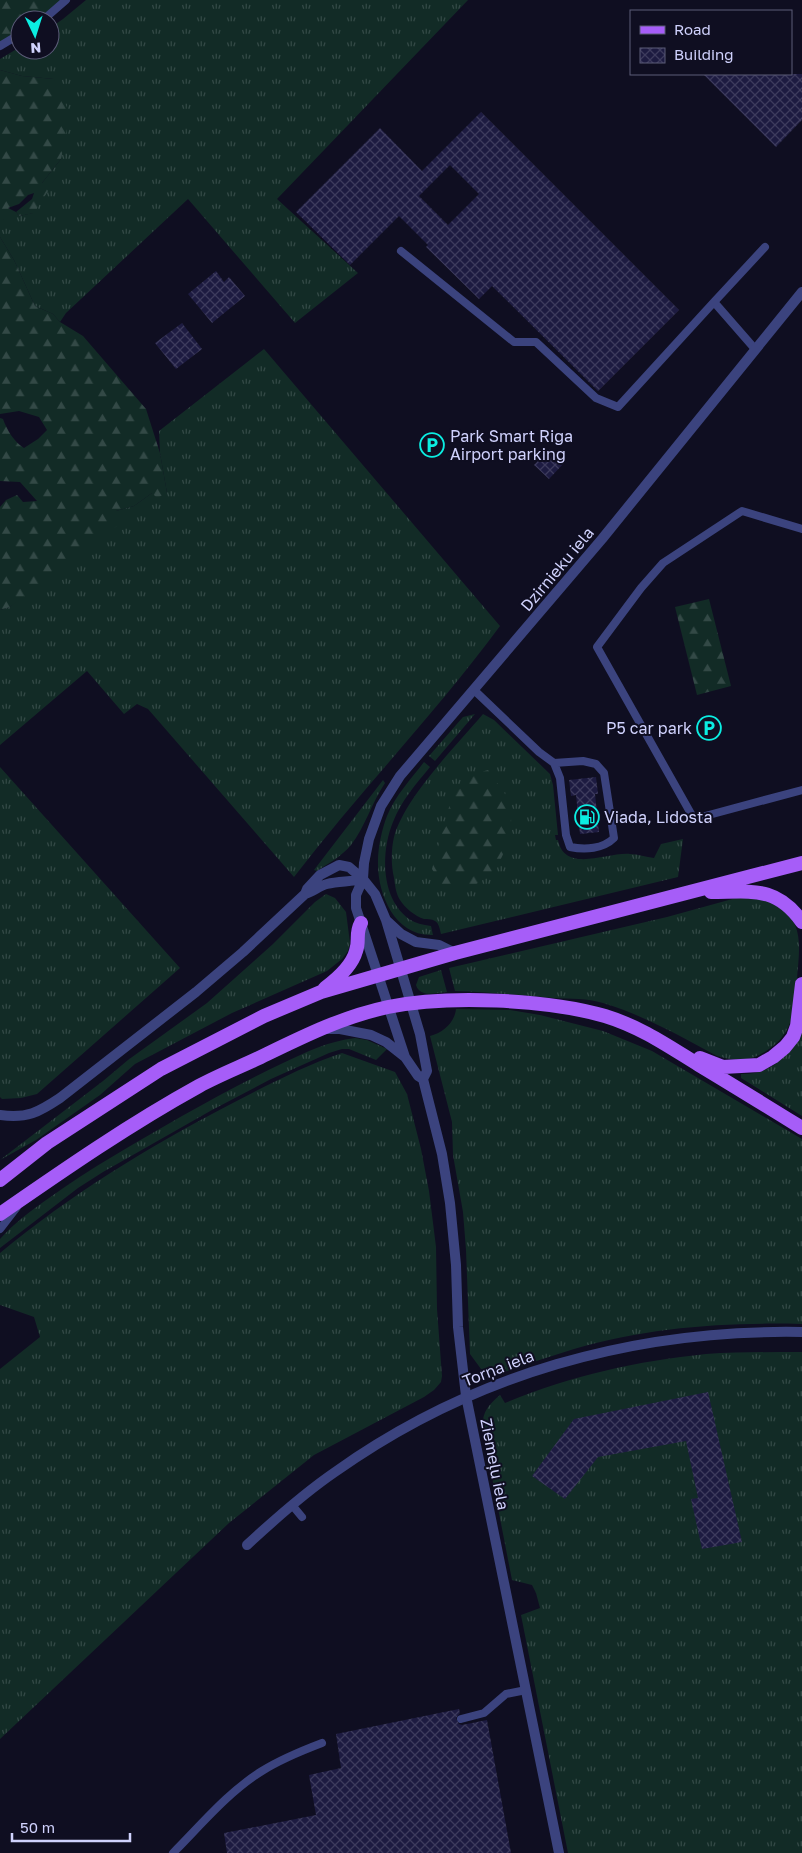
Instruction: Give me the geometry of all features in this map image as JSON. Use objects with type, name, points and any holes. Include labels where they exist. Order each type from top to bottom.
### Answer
[{"type":"main road","points":[[0,1180],[47,1143],[162,1069],[264,1016],[321,992],[455,953],[802,863]]},
{"type":"main road","points":[[690,892],[753,891],[772,896],[797,908],[802,922]]},
{"type":"main road","points":[[321,992],[339,977],[352,959],[356,951],[357,930],[361,923]]},
{"type":"main road","points":[[673,1049],[723,1067],[759,1065],[773,1058],[785,1048],[793,1037],[797,1026],[802,984]]},
{"type":"main road","points":[[0,1214],[62,1171],[194,1089],[343,1020],[389,1007],[411,1004],[452,1001],[503,1002],[572,1009],[606,1017],[648,1033],[802,1128]]},
{"type":"street","name":"Dzirnieku iela","points":[[389,1007],[356,908],[356,894],[363,879],[367,847],[381,806],[400,776],[620,518],[802,292]]},
{"type":"street","points":[[0,1115],[26,1116],[40,1112],[60,1098],[196,992],[243,952],[305,894],[307,888],[320,875],[339,865],[349,867],[363,879],[374,894],[386,920],[401,968]]},
{"type":"street","points":[[305,894],[313,892],[325,884],[363,879]]},
{"type":"street","points":[[386,920],[401,934],[416,942],[439,945],[455,953]]},
{"type":"street","name":"Ziemeļu iela","points":[[401,968],[426,1062],[427,1071],[423,1078],[442,1154],[450,1203],[456,1265],[458,1327],[466,1396],[559,1853]]},
{"type":"street","name":"Ziemeļu iela","points":[[389,1007],[406,1057],[418,1076],[423,1078]]},
{"type":"street","points":[[322,1029],[349,1030],[371,1035],[386,1042],[406,1057]]},
{"type":"street","name":"Torņa iela","points":[[247,1545],[292,1505],[335,1472],[388,1437],[466,1396],[543,1367],[643,1343],[713,1334],[802,1332]]},
{"type":"lane","points":[[54,10],[66,0]]},
{"type":"lane","points":[[401,251],[514,342],[536,342],[596,398],[618,407],[765,247]]},
{"type":"lane","points":[[714,302],[755,349]]},
{"type":"lane","points":[[802,529],[742,511],[663,563],[641,588],[597,647],[694,819],[802,790]]},
{"type":"lane","points":[[474,690],[539,752],[554,763],[560,778],[566,835],[570,847],[579,849],[606,846],[614,838],[604,773],[596,764],[583,761],[554,763]]},
{"type":"lane","points":[[0,1229],[28,1195]]},
{"type":"lane","points":[[292,1505],[302,1516]]},
{"type":"lane","points":[[461,1719],[484,1713],[506,1694],[526,1690]]},
{"type":"lane","points":[[173,1853],[217,1808],[261,1772],[290,1756],[322,1743]]},
{"type":"green space","points":[[0,0],[66,0],[54,10],[10,10],[10,40],[0,45]]},
{"type":"green space","points":[[86,0],[468,0],[277,199],[358,273],[295,323],[188,199],[66,313],[60,322],[53,314],[35,306],[14,260],[0,237],[0,220],[3,220],[8,208],[19,216],[33,213],[42,183],[61,159],[54,79],[22,76],[0,70],[0,59],[10,53],[10,60],[60,60],[60,21]]},
{"type":"green space","points":[[0,70],[22,76],[54,79],[70,114],[61,159],[42,183],[48,191],[34,213],[19,216],[16,212],[32,199],[34,193],[28,195],[19,204],[8,208],[10,215],[3,220],[0,220]]},
{"type":"green space","points":[[0,237],[14,260],[35,306],[53,314],[60,322],[83,336],[146,409],[160,453],[167,493],[157,498],[152,493],[134,506],[116,511],[118,525],[10,607],[0,610],[0,507],[6,500],[17,495],[23,502],[37,501],[20,482],[0,481],[0,418],[3,419],[14,439],[24,448],[38,439],[47,430],[39,417],[19,411],[0,414]]},
{"type":"green space","points":[[264,349],[500,626],[450,690],[294,877],[148,709],[137,704],[124,714],[87,671],[0,745],[0,610],[10,607],[116,511],[134,506],[152,493],[167,493],[160,453],[159,431]]},
{"type":"green space","points":[[709,599],[731,686],[697,695],[675,607]]},
{"type":"green space","points":[[475,714],[435,761],[429,756],[463,717]]},
{"type":"green space","points":[[483,714],[494,720],[550,774],[553,785],[558,835],[555,835],[556,840],[558,840],[562,850],[569,856],[578,859],[588,859],[621,854],[636,854],[654,858],[661,844],[683,839],[678,877],[441,934],[436,922],[421,918],[410,911],[400,900],[396,889],[392,863],[394,837],[409,805],[420,789]]},
{"type":"green space","points":[[424,762],[430,767],[414,786],[396,814],[386,846],[385,860],[388,887],[399,910],[409,919],[419,924],[431,926],[433,935],[420,934],[408,929],[391,911],[381,887],[378,856],[382,832],[390,809]]},
{"type":"green space","points":[[0,767],[180,968],[37,1094],[21,1098],[2,1099],[0,1097]]},
{"type":"green space","points":[[488,770],[510,801],[512,836],[494,873],[470,888],[443,887],[432,869],[451,800],[467,776]]},
{"type":"green space","points":[[383,780],[385,783],[351,845],[344,853],[331,862],[317,871],[314,870]]},
{"type":"green space","points":[[326,894],[335,898],[346,912],[350,943],[348,951],[342,959],[327,971],[232,1013],[135,1064],[100,1095],[36,1140],[0,1160],[128,1060],[207,1003],[273,944],[315,902]]},
{"type":"green space","points":[[756,897],[774,904],[793,920],[798,938],[797,979],[793,1013],[790,1022],[786,1031],[772,1047],[750,1058],[734,1060],[717,1056],[647,1020],[597,1001],[455,991],[449,968],[667,917],[736,898]]},
{"type":"green space","points":[[441,970],[447,992],[429,994],[418,989],[416,985],[419,977]]},
{"type":"green space","points":[[456,1009],[510,1010],[540,1015],[603,1031],[652,1051],[802,1139],[802,1324],[716,1325],[659,1331],[602,1342],[505,1372],[493,1373],[481,1369],[470,1354],[466,1250],[463,1212],[453,1155],[452,1122],[430,1036],[448,1026]]},
{"type":"green space","points":[[802,1030],[802,1116],[741,1078],[741,1074],[762,1071],[778,1062],[791,1048]]},
{"type":"green space","points":[[355,1038],[367,1040],[387,1049],[376,1060],[349,1049],[342,1049],[271,1079],[103,1172],[78,1188],[0,1248],[0,1239],[30,1212],[131,1145],[270,1069],[318,1048]]},
{"type":"green space","points":[[342,1053],[395,1072],[407,1094],[429,1191],[436,1247],[441,1382],[424,1397],[314,1455],[229,1523],[0,1739],[0,1369],[40,1337],[34,1317],[0,1305],[0,1253],[54,1211],[139,1155],[229,1105],[313,1064]]},
{"type":"green space","points":[[802,1352],[802,1853],[568,1853],[521,1615],[540,1608],[532,1585],[512,1580],[483,1431],[484,1415],[500,1395],[505,1403],[579,1377],[629,1365],[706,1354]]},
{"type":"building","points":[[802,74],[802,120],[776,147],[704,75]]},
{"type":"building","points":[[481,112],[679,310],[598,391],[492,286],[479,299],[426,247],[428,245],[399,216],[350,265],[296,212],[380,128],[422,171]],"holes":[[[450,165],[479,194],[448,225],[419,196]]]},
{"type":"building","points":[[216,271],[224,282],[229,277],[245,296],[212,323],[188,294]]},
{"type":"building","points":[[182,323],[202,349],[176,369],[155,343]]},
{"type":"building","points":[[549,449],[564,463],[549,479],[534,465]]},
{"type":"building","points":[[596,777],[598,794],[595,794],[599,832],[580,834],[576,795],[571,796],[569,780]]},
{"type":"building","points":[[708,1392],[742,1542],[702,1549],[691,1499],[698,1498],[686,1441],[598,1457],[565,1499],[532,1476],[574,1419]]},
{"type":"building","points":[[459,1709],[460,1713],[456,1718],[459,1724],[487,1720],[511,1853],[227,1853],[224,1833],[316,1815],[309,1775],[341,1768],[336,1734]]},
{"type":"place","name":"Park Smart Riga Airport parking","points":[[432,445]]},
{"type":"place","name":"P5 car park","points":[[709,728]]},
{"type":"place","name":"Viada, Lidosta","points":[[587,817]]}]
